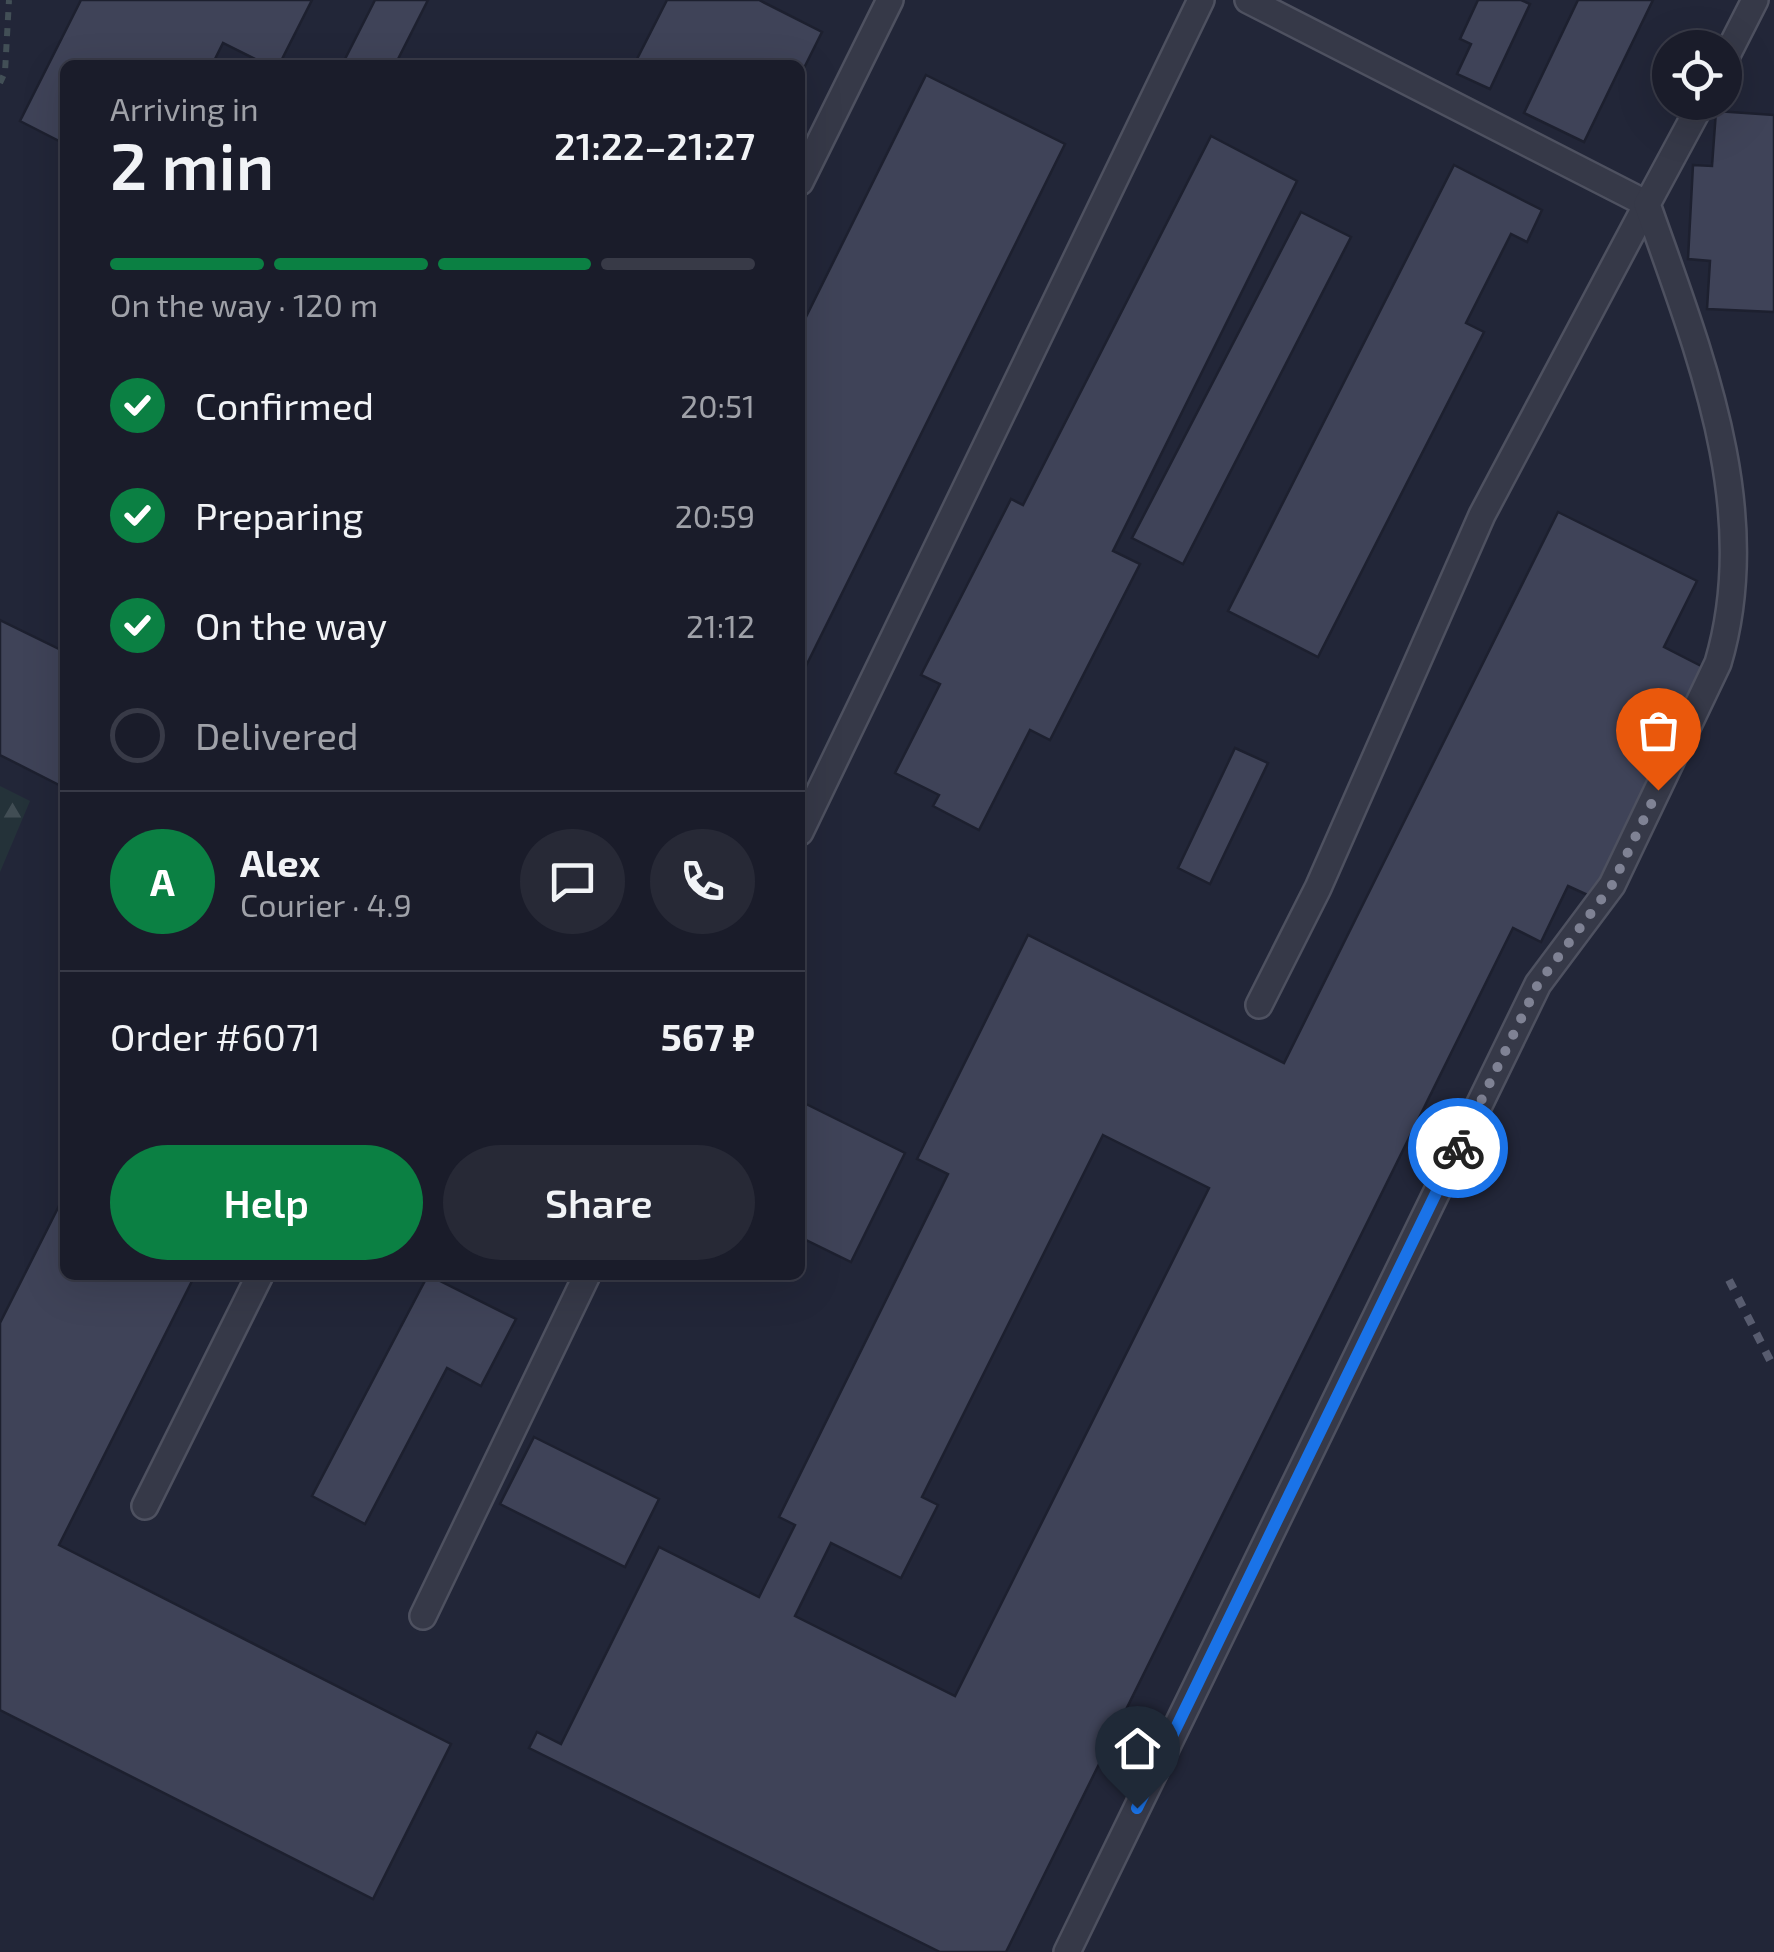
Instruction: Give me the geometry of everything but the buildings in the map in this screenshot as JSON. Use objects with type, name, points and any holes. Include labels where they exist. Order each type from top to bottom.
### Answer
[{"type":"lane","points":[[805,172],[890,0]]},
{"type":"lane","points":[[805,822],[1200,0]]},
{"type":"lane","points":[[1067,1952],[1538,984],[1612,885],[1718,664],[1733,596],[1726,472],[1702,360],[1647,204],[1248,0]]},
{"type":"lane","points":[[1740,30],[1755,0]]},
{"type":"lane","points":[[1259,1005],[1332,856],[1482,516],[1692,120]]},
{"type":"lane","points":[[145,1506],[258,1280]]},
{"type":"lane","points":[[423,1616],[585,1280]]},
{"type":"path","points":[[0,83],[6,72],[8,0]]},
{"type":"green space","points":[[0,786],[30,801],[0,872]]},
{"type":"railway","points":[[1729,1280],[1774,1368]]},
{"type":"way so far","points":[[1458,1148],[1538,984],[1568,941],[1598,908],[1658,790]]},
{"type":"route","points":[[1137,1808],[1458,1148]]}]
